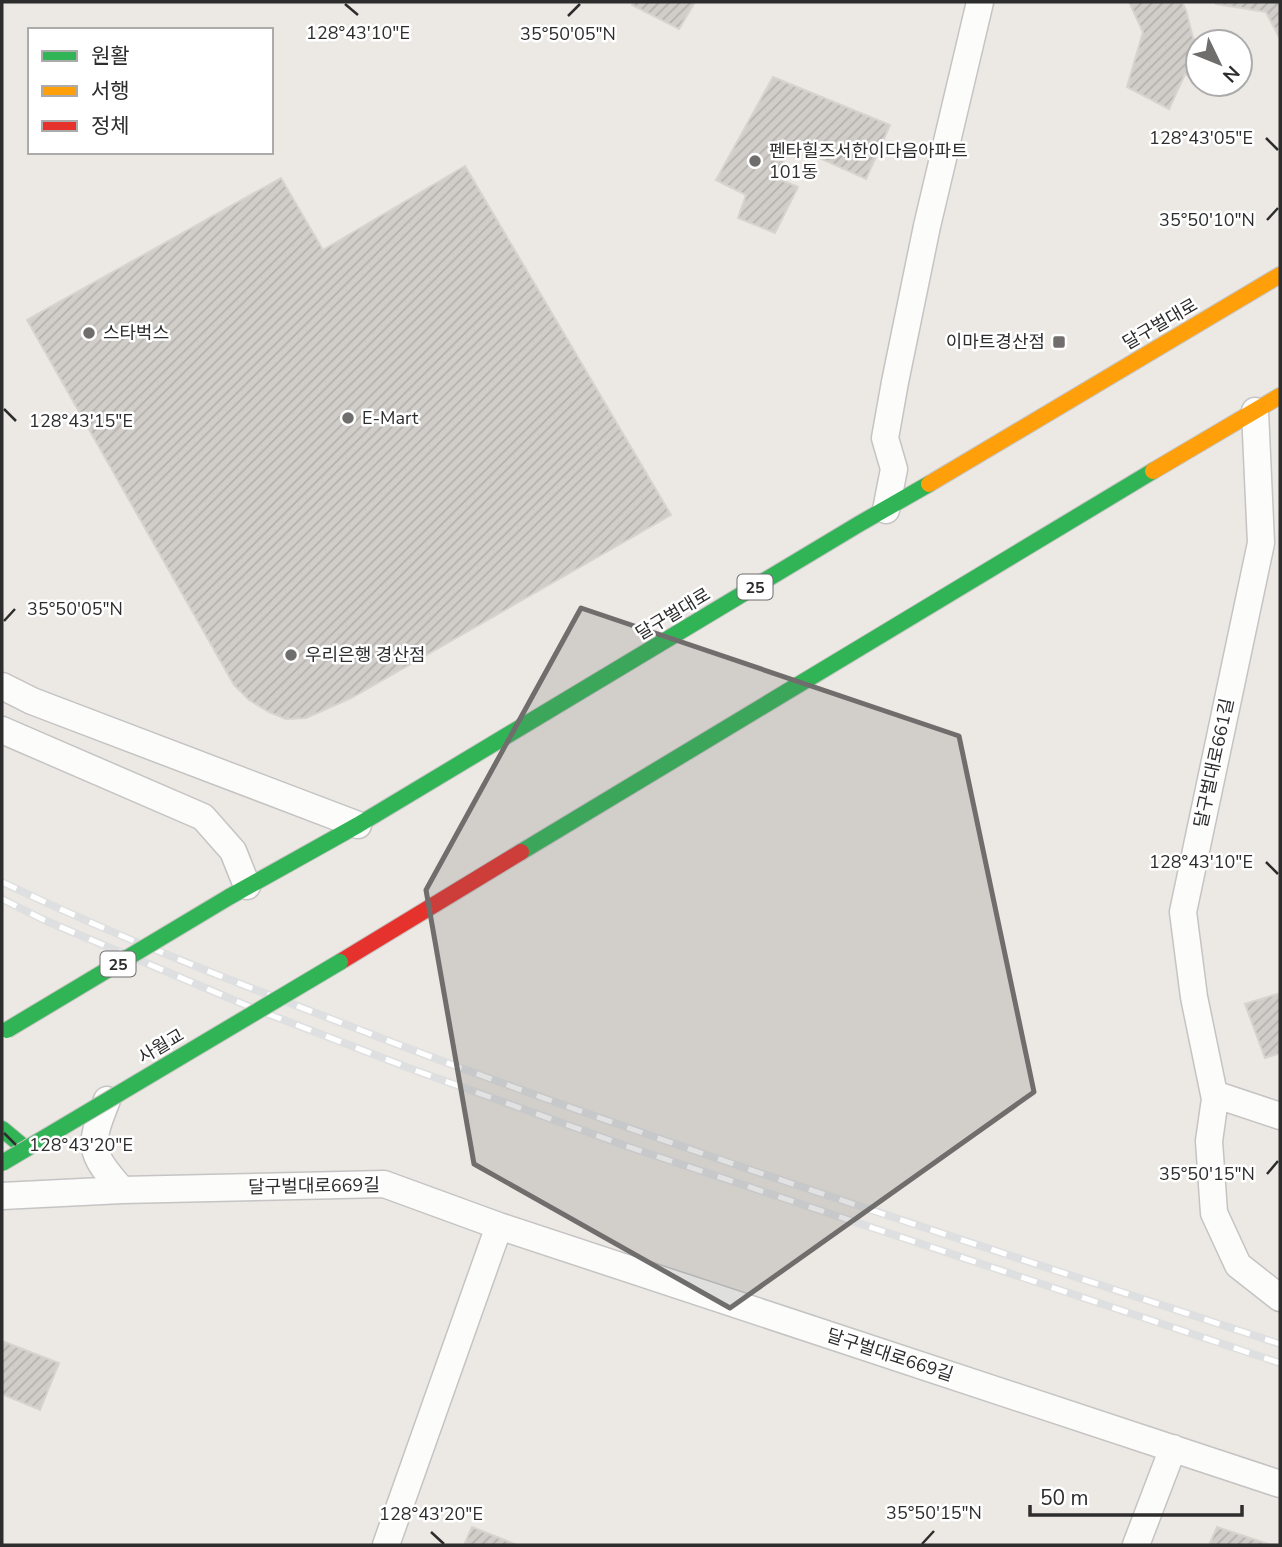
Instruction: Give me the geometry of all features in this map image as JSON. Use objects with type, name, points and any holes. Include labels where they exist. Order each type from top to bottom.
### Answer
[{"type":"main road","name":"달구벌대로","points":[[238,892],[358,825],[1280,275]]},
{"type":"main road","points":[[1255,411],[1280,396]]},
{"type":"main road","name":"사월교","points":[[2,1163],[1255,411]]},
{"type":"main road","name":"25","points":[[4,1031],[238,892]]},
{"type":"main road","points":[[2,1129],[26,1149]]},
{"type":"street","points":[[886,510],[894,469],[885,438],[895,382],[927,226],[964,79],[980,2]]},
{"type":"street","name":"달구벌대로661길","points":[[1255,411],[1261,543],[1183,912],[1194,997],[1214,1094],[1209,1141],[1214,1213],[1238,1265],[1280,1298]]},
{"type":"street","points":[[2,687],[32,701],[358,825]]},
{"type":"street","points":[[2,730],[203,817],[233,851],[238,892]]},
{"type":"street","points":[[1214,1094],[1280,1116]]},
{"type":"street","points":[[107,1100],[96,1129],[94,1149],[99,1163],[122,1190]]},
{"type":"street","name":"달구벌대로669길","points":[[2,1196],[122,1190],[384,1184],[499,1226],[1280,1484]]},
{"type":"street","points":[[386,1545],[499,1226]]},
{"type":"street","points":[[1136,1545],[1173,1448]]},
{"type":"highlighted area","points":[[581,608],[959,736],[1034,1092],[730,1308],[474,1164],[426,890]]},
{"type":"building","points":[[633,2],[695,2],[679,29],[632,5]]},
{"type":"building","points":[[1129,2],[1182,2],[1190,28],[1184,28],[1184,76],[1169,109],[1127,87],[1143,32]]},
{"type":"building","points":[[1280,2],[1280,39],[1266,12],[1216,4]]},
{"type":"building","name":"펜타힐즈서한이다음아파트 101동","points":[[773,77],[890,125],[866,179],[793,146],[774,177],[798,187],[775,233],[738,218],[746,195],[716,180]]},
{"type":"building","name":"E-Mart","points":[[465,166],[671,515],[351,698],[306,718],[286,719],[249,700],[234,685],[27,320],[281,178],[323,250]]},
{"type":"building","points":[[1280,993],[1280,1053],[1265,1058],[1245,1004]]},
{"type":"building","points":[[2,1341],[59,1363],[40,1410],[2,1394]]},
{"type":"building","points":[[472,1527],[517,1545],[464,1545]]},
{"type":"building","points":[[1217,1527],[1271,1545],[1209,1545]]},
{"type":"railway","points":[[2,882],[184,961],[594,1116],[822,1194],[1280,1344]]},
{"type":"railway","points":[[2,899],[44,920],[255,1009],[417,1071],[629,1147],[1280,1363]]},
{"type":"traffic: fast","points":[[521,852],[1153,471]]},
{"type":"traffic: fast","points":[[229,897],[358,825],[929,484]]},
{"type":"traffic: fast","points":[[7,1030],[229,897]]},
{"type":"traffic: fast","points":[[2,1163],[340,962]]},
{"type":"traffic: fast","points":[[2,1129],[26,1149]]},
{"type":"traffic: slow","points":[[929,484],[1280,275]]},
{"type":"traffic: slow","points":[[1153,471],[1280,396]]},
{"type":"traffic: jam","points":[[340,962],[521,852]]},
{"type":"place","name":"펜타힐즈서한이다음아파트 101동","points":[[755,161]]},
{"type":"place","name":"스타벅스","points":[[89,333]]},
{"type":"place","name":"이마트경산점","points":[[1059,342]]},
{"type":"place","name":"E-Mart","points":[[348,418]]},
{"type":"place","name":"우리은행 경산점","points":[[291,655]]}]
